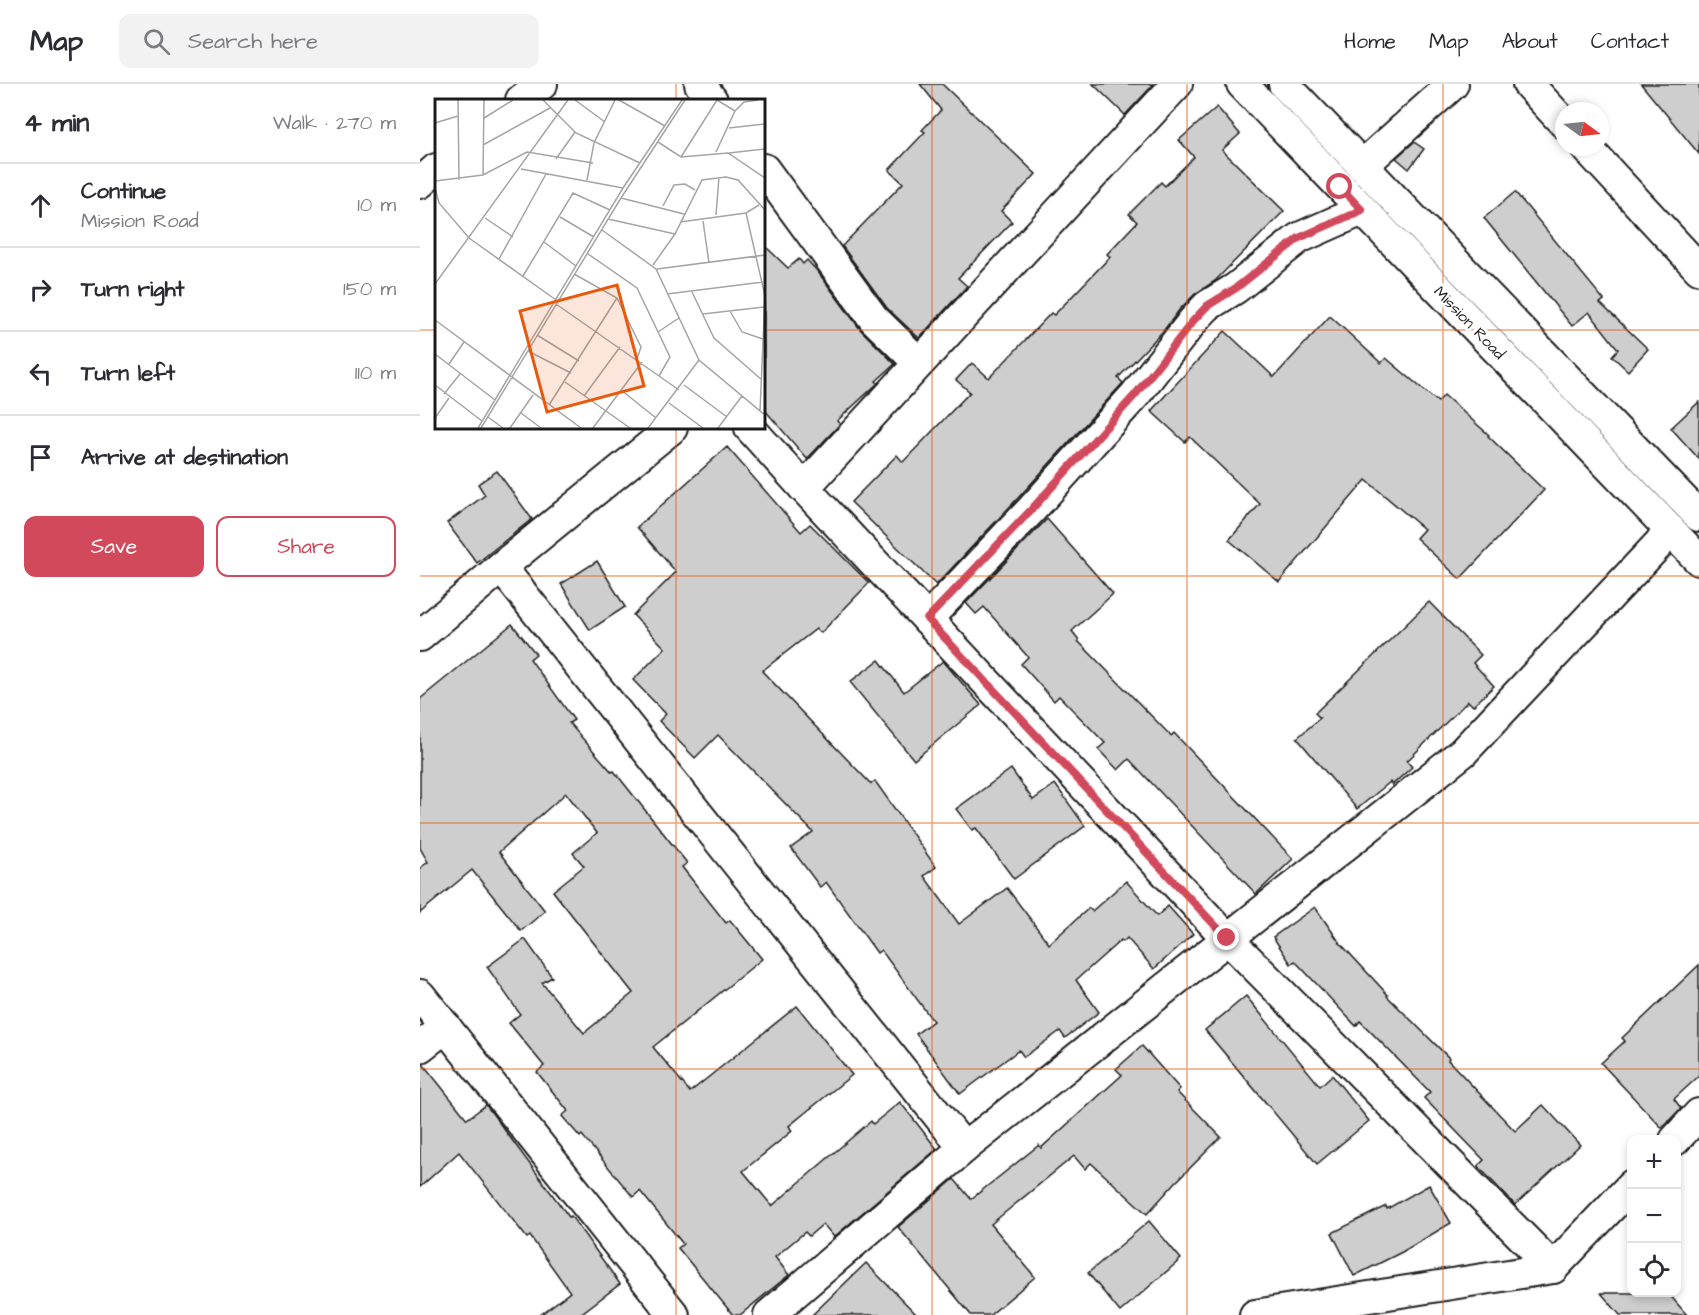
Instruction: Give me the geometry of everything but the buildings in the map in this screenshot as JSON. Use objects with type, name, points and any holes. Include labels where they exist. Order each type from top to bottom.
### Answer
[{"type":"street","points":[[522,99],[542,84]]},
{"type":"street","points":[[700,84],[711,99]]},
{"type":"street","points":[[804,488],[1177,84]]},
{"type":"street","name":"Mission Road","points":[[1242,84],[1699,560]]},
{"type":"street","name":"Mission Road","points":[[1284,84],[1699,516]]},
{"type":"street","points":[[1362,166],[1453,84]]},
{"type":"street","points":[[1528,84],[1555,113]]},
{"type":"street","points":[[1594,156],[1699,269]]},
{"type":"street","points":[[765,170],[874,319],[919,363]]},
{"type":"street","points":[[420,183],[435,171]]},
{"type":"street","points":[[927,619],[1031,510],[1135,395],[1207,306],[1236,288],[1299,238],[1362,210]]},
{"type":"street","points":[[420,636],[671,429]]},
{"type":"street","points":[[751,429],[1227,938],[1553,1268]]},
{"type":"street","points":[[770,1315],[964,1148],[1463,752],[1671,531]]},
{"type":"street","points":[[501,567],[964,1148]]},
{"type":"street","points":[[420,994],[674,1315]]},
{"type":"street","points":[[420,1047],[446,1027]]},
{"type":"street","points":[[1680,1135],[1699,1114]]},
{"type":"street","points":[[1255,1315],[1553,1268],[1628,1189]]},
{"type":"route","points":[[1227,938],[927,619],[1031,510],[1135,395],[1207,306],[1236,288],[1299,238],[1362,210],[1340,187]]}]
